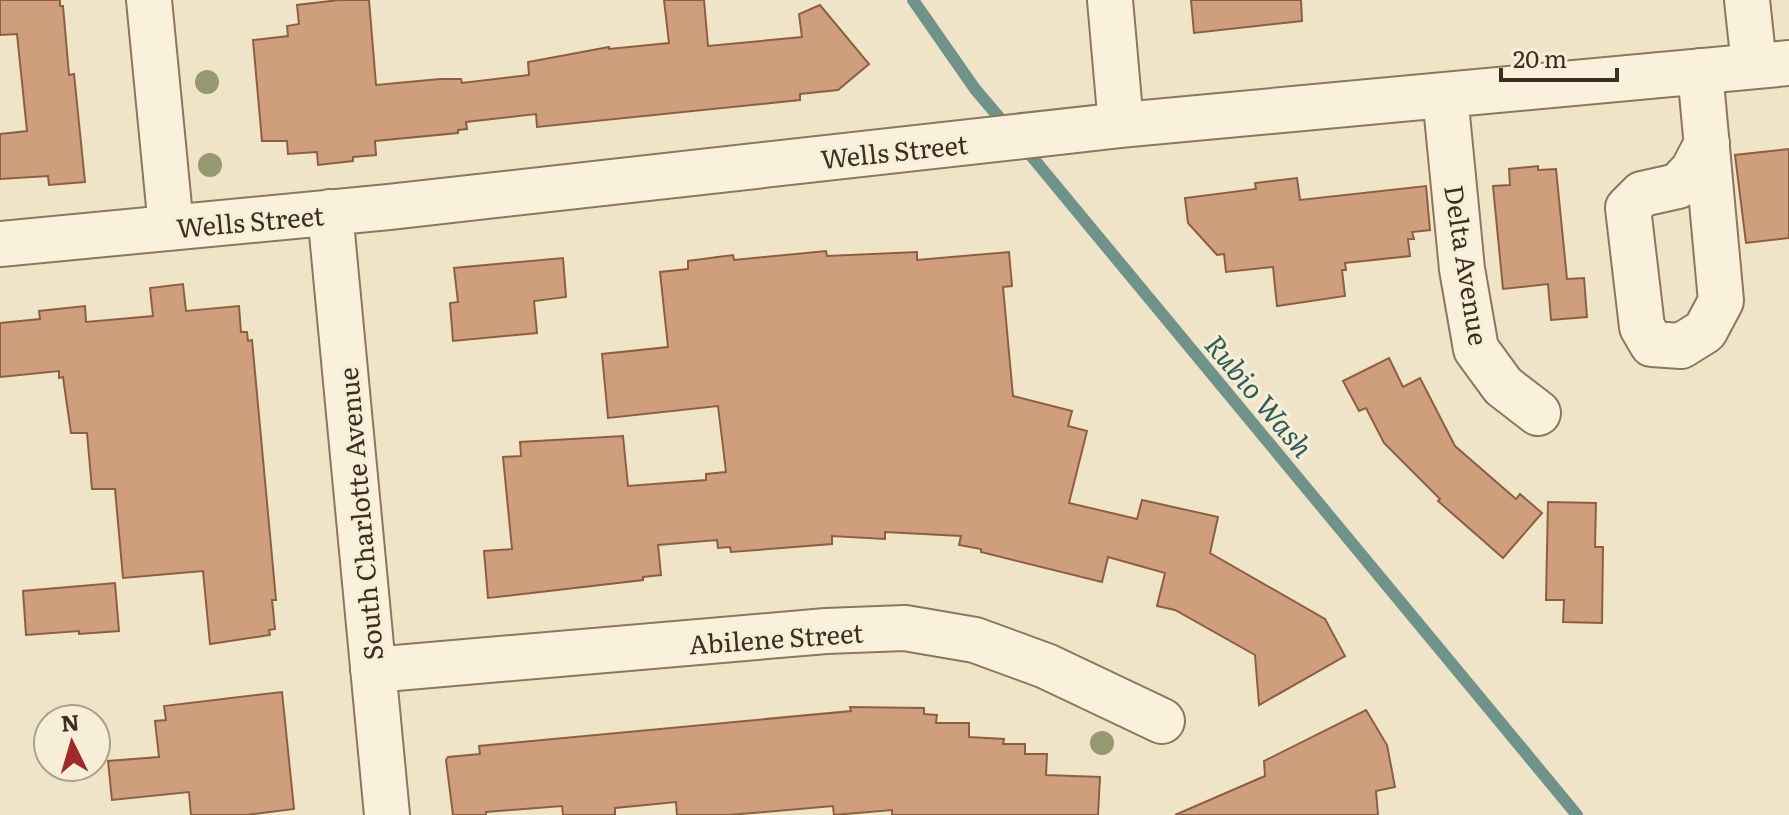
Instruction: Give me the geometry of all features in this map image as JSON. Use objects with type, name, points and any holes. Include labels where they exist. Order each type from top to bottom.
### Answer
[{"type":"street","points":[[149,0],[171,227]]},
{"type":"street","points":[[1110,0],[1121,125]]},
{"type":"street","points":[[1747,0],[1772,64]]},
{"type":"street","name":"Wells Street","points":[[0,244],[330,212],[1121,125],[1772,64]]},
{"type":"street","points":[[1700,71],[1707,143]]},
{"type":"street","name":"Delta Avenue","points":[[1445,95],[1462,269],[1476,349],[1503,386],[1538,413]]},
{"type":"street","name":"South Charlotte Avenue","points":[[330,212],[387,815]]},
{"type":"street","name":"Abilene Street","points":[[373,670],[826,631],[905,628],[975,640],[1046,666],[1162,721]]},
{"type":"building","points":[[0,0],[60,0],[60,6],[63,6],[69,75],[74,74],[85,182],[49,185],[48,176],[0,179],[0,134],[27,131],[17,34],[0,35]]},
{"type":"building","points":[[369,0],[376,85],[440,79],[461,79],[462,83],[529,75],[528,62],[609,47],[669,43],[664,0],[704,0],[708,46],[802,37],[799,14],[820,5],[869,64],[838,90],[800,94],[800,100],[537,127],[536,114],[466,122],[467,129],[458,130],[458,133],[375,141],[376,155],[318,165],[317,152],[288,154],[287,141],[262,141],[253,40],[288,36],[287,26],[299,24],[297,5]]},
{"type":"building","points":[[1191,0],[1301,0],[1302,21],[1194,33]]},
{"type":"building","points":[[1789,149],[1789,238],[1746,243],[1735,155]]},
{"type":"building","points":[[1538,166],[1538,170],[1556,169],[1567,279],[1584,278],[1587,317],[1551,320],[1548,284],[1503,289],[1493,186],[1510,185],[1509,169]]},
{"type":"building","points":[[1297,178],[1300,200],[1426,186],[1430,230],[1412,232],[1414,239],[1408,239],[1410,256],[1345,263],[1346,270],[1342,270],[1345,296],[1277,306],[1273,267],[1226,272],[1224,254],[1217,255],[1188,223],[1185,198],[1256,189],[1255,183]]},
{"type":"building","points":[[826,251],[827,256],[917,252],[917,260],[1009,252],[1012,286],[1003,287],[1013,396],[1072,411],[1068,426],[1087,431],[1069,503],[1137,519],[1142,500],[1218,517],[1210,553],[1325,619],[1345,656],[1259,705],[1255,655],[1175,610],[1157,606],[1165,573],[1108,557],[1102,582],[959,545],[961,536],[885,532],[885,539],[832,536],[832,544],[731,552],[730,547],[718,548],[717,540],[658,545],[661,575],[643,577],[643,580],[488,598],[484,551],[512,549],[503,457],[521,456],[520,442],[623,436],[628,486],[706,480],[706,474],[726,472],[718,406],[608,418],[602,354],[668,347],[660,272],[688,269],[688,261],[733,255],[734,260]]},
{"type":"building","points":[[563,258],[566,297],[534,301],[537,333],[453,341],[450,303],[458,302],[454,268]]},
{"type":"building","points":[[183,284],[186,311],[239,306],[241,332],[247,332],[248,341],[252,340],[276,600],[272,600],[275,629],[269,630],[270,635],[210,644],[203,571],[123,578],[115,489],[92,489],[87,433],[71,433],[63,377],[59,378],[59,371],[0,377],[0,323],[40,319],[39,311],[85,306],[86,322],[153,316],[150,288]]},
{"type":"building","points":[[1389,358],[1403,387],[1420,378],[1455,446],[1516,499],[1520,494],[1542,513],[1503,558],[1438,501],[1440,499],[1384,443],[1366,408],[1359,411],[1343,381]]},
{"type":"building","points":[[1548,502],[1596,503],[1595,547],[1603,547],[1602,623],[1563,622],[1564,600],[1546,600]]},
{"type":"building","points":[[115,583],[119,631],[26,635],[23,591]]},
{"type":"building","points":[[282,692],[294,809],[246,815],[191,815],[189,792],[112,800],[112,761],[159,757],[155,721],[166,720],[164,706]]},
{"type":"building","points":[[850,707],[924,708],[924,714],[937,715],[936,723],[969,723],[969,737],[1004,739],[1003,744],[1025,744],[1025,754],[1047,754],[1046,775],[1100,777],[1098,815],[892,815],[892,810],[834,815],[833,806],[729,815],[677,815],[676,802],[615,808],[615,815],[563,815],[562,806],[486,812],[486,815],[453,815],[446,760],[448,757],[480,754],[479,746],[851,711]]},
{"type":"building","points":[[1366,710],[1387,745],[1395,787],[1376,791],[1378,815],[1175,815],[1265,776],[1264,761]]},
{"type":"waterway","name":"Rubio Wash","points":[[913,0],[975,89],[1009,129]]},
{"type":"waterway","name":"Rubio Wash","points":[[1023,146],[1577,815]]}]
